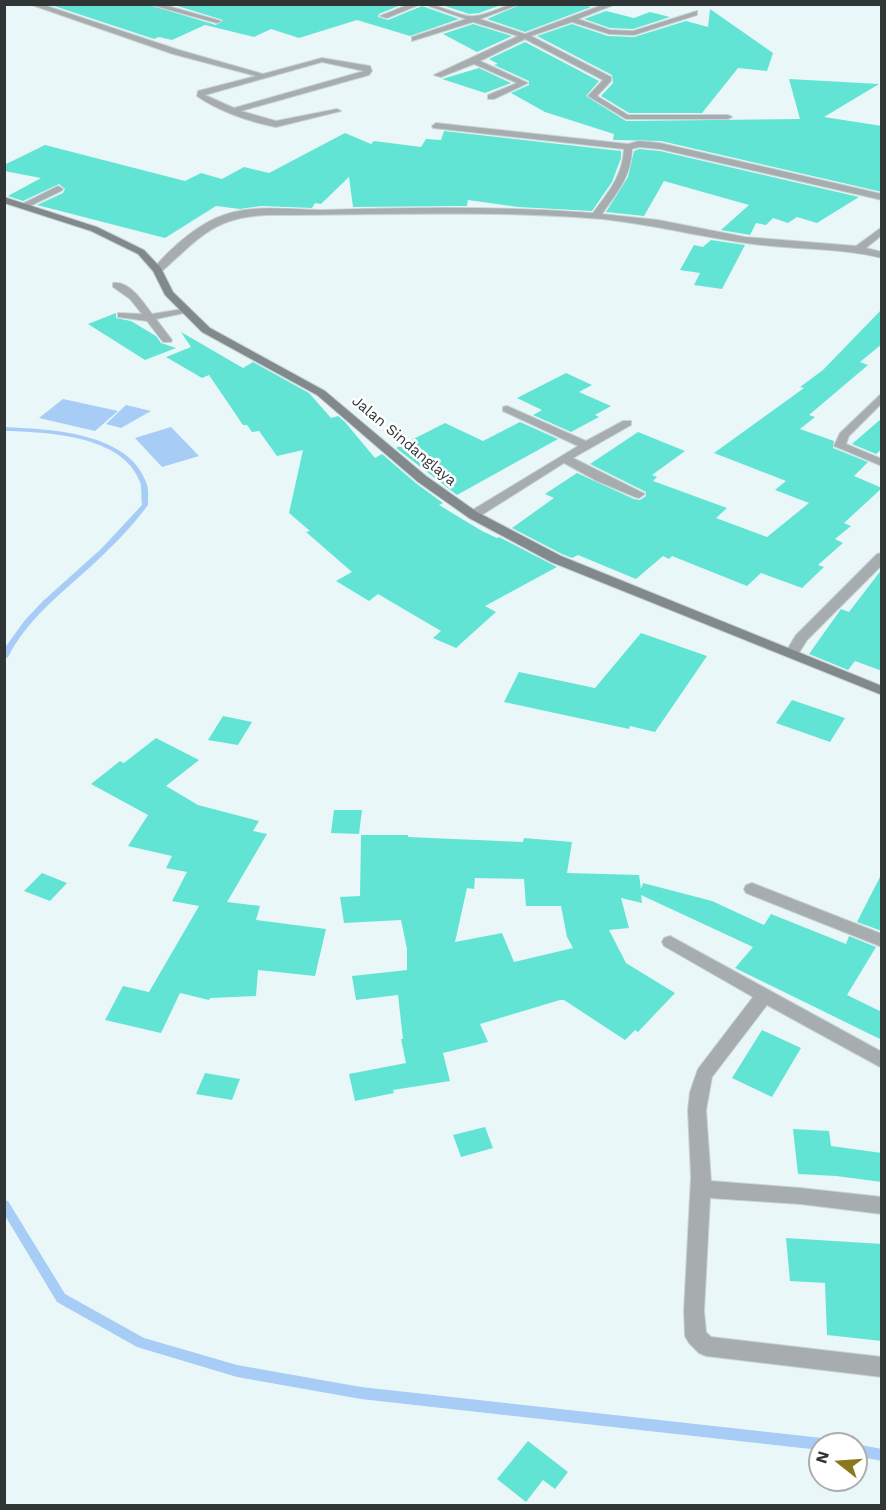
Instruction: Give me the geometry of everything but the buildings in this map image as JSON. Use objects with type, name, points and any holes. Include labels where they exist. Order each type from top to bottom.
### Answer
[{"type":"street","points":[[32,4],[176,52],[261,75]]},
{"type":"street","points":[[151,4],[217,21]]},
{"type":"street","points":[[384,16],[418,4]]},
{"type":"street","points":[[426,4],[525,36],[608,79],[592,96],[626,117],[728,117]]},
{"type":"street","points":[[415,39],[517,4]]},
{"type":"street","points":[[438,75],[474,61],[525,36],[613,4]]},
{"type":"street","points":[[574,20],[609,32],[634,33],[694,13]]},
{"type":"street","points":[[235,110],[368,70],[367,68],[322,60],[201,93],[201,96],[235,110],[276,124],[337,111]]},
{"type":"street","points":[[474,61],[527,85],[491,97]]},
{"type":"street","points":[[435,126],[628,147],[639,144],[660,146],[882,197]]},
{"type":"street","points":[[596,216],[618,185],[627,166],[628,147]]},
{"type":"street","points":[[23,206],[58,189]]},
{"type":"street","name":"Jalan Sindanglaya","points":[[4,200],[94,229],[141,252],[157,270],[169,293],[206,330],[321,393],[422,479],[473,515],[556,559],[882,691]]},
{"type":"street","points":[[157,270],[215,222],[246,214],[470,209],[596,216],[760,242],[860,248],[882,255]]},
{"type":"street","points":[[860,248],[882,230]]},
{"type":"street","points":[[117,285],[134,297],[166,340]]},
{"type":"street","points":[[122,315],[148,318],[185,310]]},
{"type":"street","points":[[882,396],[844,435],[840,446],[882,463]]},
{"type":"street","points":[[507,408],[586,446]]},
{"type":"street","points":[[473,515],[564,458],[627,423]]},
{"type":"street","points":[[564,458],[601,478],[639,494]]},
{"type":"street","points":[[792,653],[801,638],[882,557]]},
{"type":"street","points":[[752,889],[882,941]]},
{"type":"street","points":[[670,942],[882,1061]]},
{"type":"street","points":[[764,996],[705,1074],[699,1092],[697,1110],[700,1189],[694,1311],[696,1336],[706,1346],[764,1355],[882,1367]]},
{"type":"street","points":[[700,1189],[800,1196],[882,1206]]},
{"type":"water","points":[[63,399],[118,411],[95,431],[39,418]]},
{"type":"water","points":[[126,405],[151,411],[121,428],[106,424]]},
{"type":"water","points":[[171,427],[199,456],[162,467],[135,438]]},
{"type":"waterway","points":[[4,429],[41,431],[84,438],[121,454],[135,466],[143,482],[145,505],[104,550],[36,612],[11,644],[4,657]]},
{"type":"waterway","points":[[4,1204],[61,1298],[141,1343],[237,1371],[361,1393],[808,1442]]},
{"type":"waterway","points":[[868,1452],[882,1455]]}]
